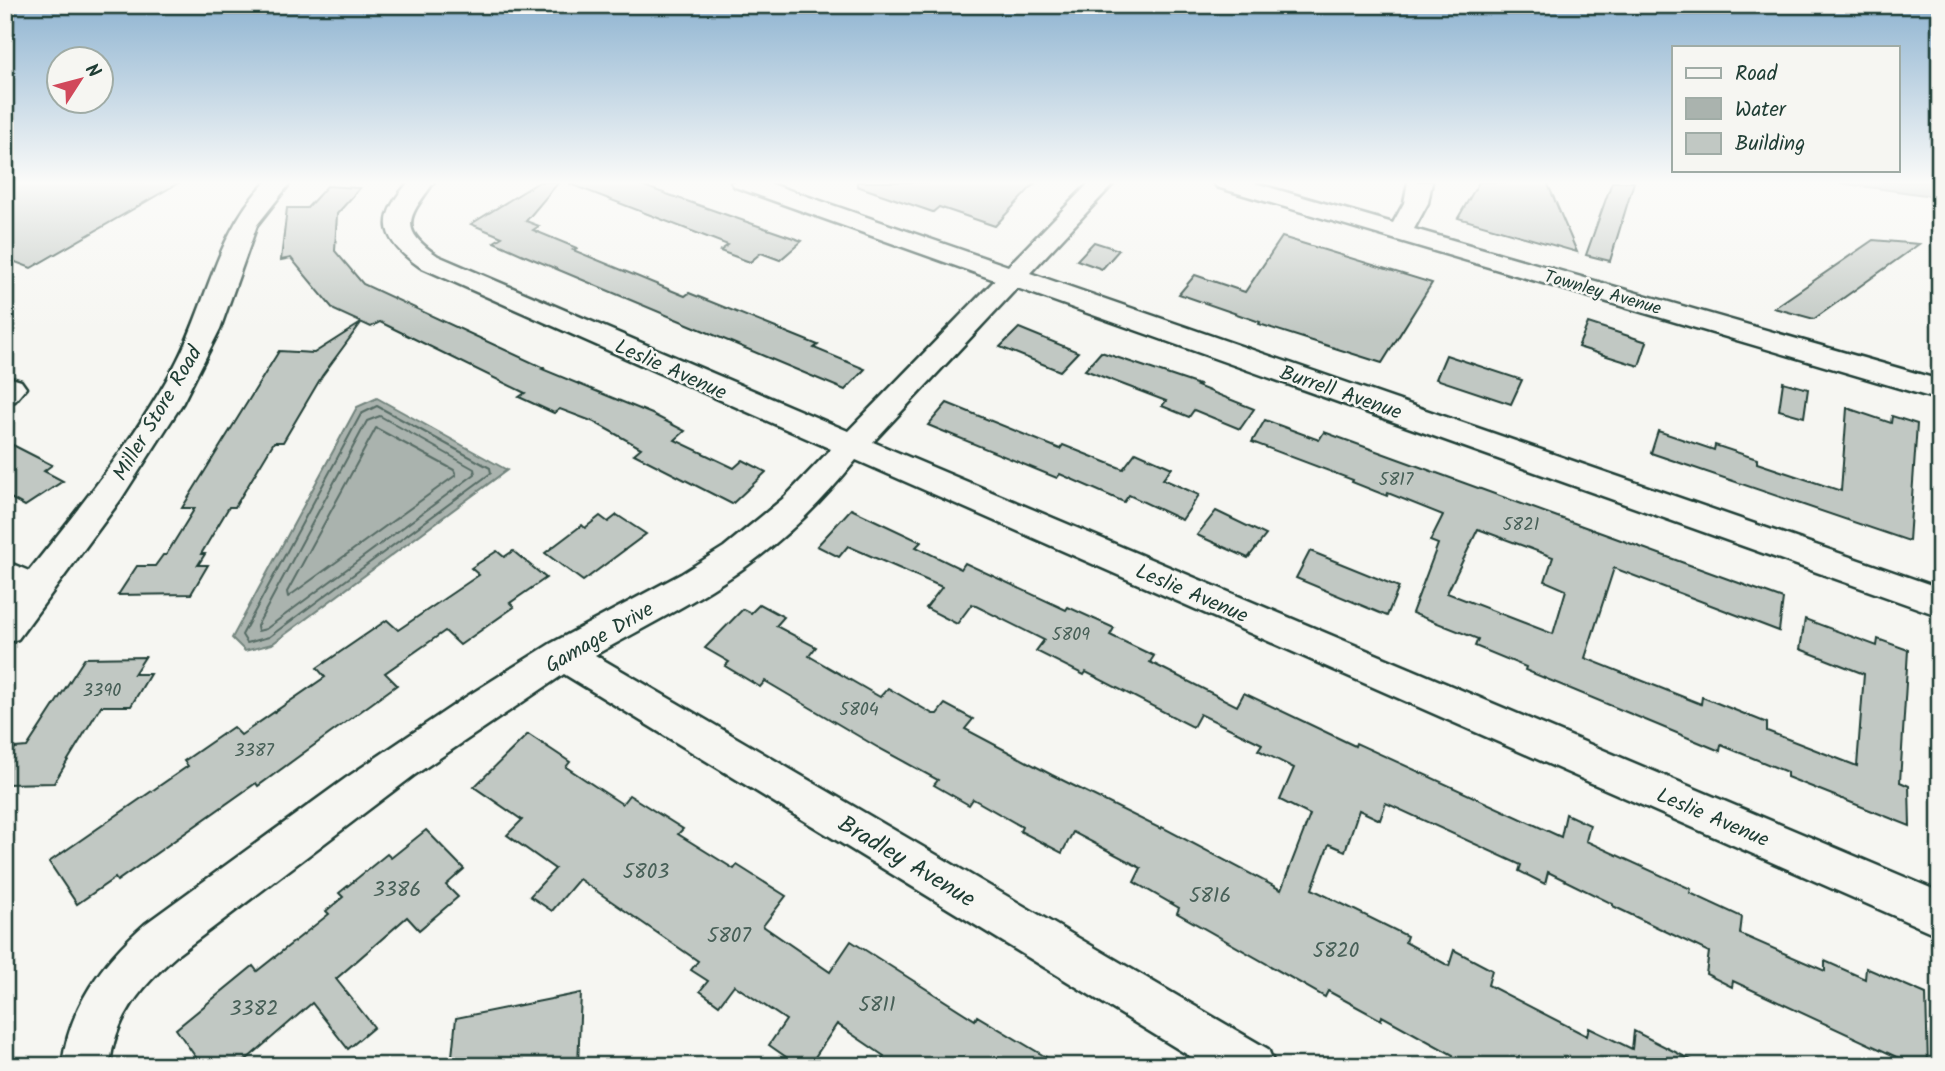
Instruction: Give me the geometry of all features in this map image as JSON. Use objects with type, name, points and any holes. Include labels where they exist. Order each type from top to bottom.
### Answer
[{"type":"street","name":"Miller Store Road","points":[[5,629],[20,582],[118,478],[167,405],[195,355],[213,312],[230,253],[240,232]]},
{"type":"street","name":"Leslie Avenue","points":[[398,232],[404,244],[445,270],[850,447],[1940,914]]},
{"type":"street","name":"Burrell Avenue","points":[[886,232],[1940,602]]},
{"type":"street","name":"Gamage Drive","points":[[86,1066],[87,1048],[100,1012],[117,984],[146,952],[352,796],[455,724],[563,656],[698,581],[737,556],[796,507],[822,481],[850,447],[1055,232]]},
{"type":"street","name":"Townley Avenue","points":[[1396,232],[1940,390]]},
{"type":"street","name":"Bradley Avenue","points":[[563,656],[1223,1059]]},
{"type":"water","points":[[377,398],[507,470],[272,644],[245,651],[232,638],[357,407]]},
{"type":"building","points":[[5,232],[93,232],[31,268],[5,258]]},
{"type":"building","points":[[284,232],[336,232],[335,251],[363,284],[544,368],[542,369],[652,414],[685,431],[675,440],[734,468],[743,460],[766,472],[732,504],[634,454],[641,448],[594,422],[560,409],[554,413],[519,397],[525,393],[380,322],[371,327],[334,310],[291,258],[281,260]]},
{"type":"building","points":[[490,232],[538,232],[577,248],[573,250],[685,296],[689,293],[818,345],[814,348],[865,369],[845,390],[494,242],[502,237]]},
{"type":"building","points":[[694,232],[776,232],[802,241],[780,260],[761,253],[750,262],[720,251],[728,245]]},
{"type":"building","points":[[1507,232],[1568,232],[1577,252]]},
{"type":"building","points":[[1594,232],[1619,232],[1610,261],[1586,255]]},
{"type":"building","points":[[1282,237],[1432,283],[1382,363],[1259,324],[1260,322],[1179,294],[1195,275],[1245,292]]},
{"type":"building","points":[[1873,240],[1919,244],[1814,319],[1774,308]]},
{"type":"building","points":[[1094,242],[1119,250],[1102,269],[1077,260]]},
{"type":"building","points":[[361,323],[322,376],[283,442],[274,442],[235,507],[229,507],[201,554],[205,554],[198,565],[208,565],[191,594],[118,595],[137,566],[155,566],[163,555],[166,555],[195,508],[182,508],[279,351],[314,353]]},
{"type":"building","points":[[1588,323],[1647,342],[1639,366],[1578,347]]},
{"type":"building","points":[[1019,328],[1078,352],[1060,371],[1000,347]]},
{"type":"building","points":[[1101,352],[1199,385],[1197,386],[1254,409],[1240,429],[1194,410],[1189,417],[1162,406],[1166,401],[1085,370]]},
{"type":"building","points":[[1446,355],[1522,380],[1511,404],[1436,379]]},
{"type":"building","points":[[1783,382],[1808,389],[1804,417],[1779,410]]},
{"type":"building","points":[[947,403],[1060,449],[1063,445],[1123,469],[1136,452],[1172,468],[1163,479],[1199,495],[1182,520],[1129,495],[1124,502],[1060,474],[1057,478],[928,425]]},
{"type":"building","points":[[1847,408],[1891,423],[1892,416],[1917,424],[1909,541],[1651,453],[1658,431],[1714,450],[1715,445],[1757,459],[1757,463],[1841,491]]},
{"type":"building","points":[[1265,420],[1319,440],[1324,432],[1783,599],[1779,631],[1614,568],[1585,658],[1701,704],[1702,697],[1767,723],[1767,731],[1857,766],[1864,674],[1800,649],[1805,619],[1877,646],[1878,639],[1908,650],[1900,782],[1909,786],[1910,826],[1787,777],[1787,772],[1721,745],[1720,751],[1525,670],[1526,667],[1475,646],[1478,639],[1412,613],[1438,544],[1430,541],[1443,515],[1388,493],[1387,496],[1352,482],[1353,480],[1252,442]],"holes":[[[1478,529],[1553,557],[1545,581],[1566,590],[1553,634],[1447,593]]]},
{"type":"building","points":[[5,441],[52,465],[44,471],[63,481],[25,506],[5,495]]},
{"type":"building","points":[[851,509],[921,542],[916,547],[961,569],[965,563],[1066,610],[1068,607],[1114,628],[1110,635],[1154,656],[1150,662],[1237,706],[1244,693],[1355,746],[1356,743],[1561,837],[1566,814],[1590,825],[1586,841],[1691,889],[1690,893],[1742,917],[1740,934],[1825,971],[1825,961],[1865,979],[1866,968],[1926,994],[1928,1066],[1916,1066],[1733,981],[1732,987],[1706,974],[1709,952],[1548,872],[1545,884],[1519,871],[1521,865],[1386,803],[1380,820],[1359,810],[1345,851],[1329,844],[1312,889],[1407,936],[1405,942],[1449,966],[1454,950],[1492,970],[1488,985],[1587,1036],[1589,1028],[1632,1049],[1634,1031],[1703,1066],[1450,1066],[1453,1055],[1382,1016],[1381,1020],[1328,991],[1325,997],[1177,913],[1179,908],[1134,882],[1141,868],[1073,832],[1062,853],[1020,831],[1022,827],[973,799],[969,805],[934,785],[938,780],[765,681],[760,687],[725,666],[729,662],[705,648],[743,609],[751,613],[760,604],[784,617],[776,626],[816,647],[809,656],[880,697],[888,688],[933,714],[937,714],[945,704],[973,719],[965,729],[1052,775],[1161,829],[1162,827],[1281,890],[1310,815],[1280,800],[1294,768],[1258,750],[1262,744],[1200,714],[1193,727],[1086,672],[1084,675],[1036,651],[1044,640],[972,604],[957,624],[926,608],[942,587],[848,546],[839,557],[817,546]]},
{"type":"building","points":[[1216,511],[1266,535],[1248,558],[1197,535]]},
{"type":"building","points":[[617,515],[646,534],[583,581],[545,553],[582,525],[585,528],[600,516],[608,522]]},
{"type":"building","points":[[497,551],[504,557],[513,551],[546,578],[510,603],[514,607],[460,645],[445,631],[385,673],[397,685],[258,786],[256,783],[117,881],[115,878],[77,904],[49,862],[188,766],[184,761],[233,727],[241,735],[325,677],[317,668],[387,620],[398,630],[479,575],[471,568]]},
{"type":"building","points":[[1310,551],[1399,587],[1387,616],[1296,578]]},
{"type":"building","points":[[145,657],[134,674],[150,674],[131,706],[101,706],[54,783],[5,784],[5,763],[15,748],[27,747],[85,658]]},
{"type":"building","points":[[528,734],[570,762],[566,767],[622,804],[629,795],[683,829],[678,834],[734,869],[737,865],[786,896],[763,926],[830,972],[851,941],[975,1020],[977,1016],[1061,1066],[878,1066],[884,1056],[837,1024],[809,1066],[799,1066],[769,1045],[786,1020],[734,985],[719,1005],[700,991],[708,981],[691,970],[698,961],[579,879],[552,911],[530,896],[555,869],[507,835],[522,820],[474,787]]},
{"type":"building","points":[[426,830],[464,869],[446,885],[458,897],[419,930],[407,917],[336,979],[374,1027],[348,1049],[312,1003],[239,1066],[202,1066],[176,1029],[253,966],[257,971],[329,914],[326,911],[343,897],[339,893],[387,854],[391,858]]},
{"type":"building","points":[[581,993],[578,1066],[451,1066],[456,1018]]}]
